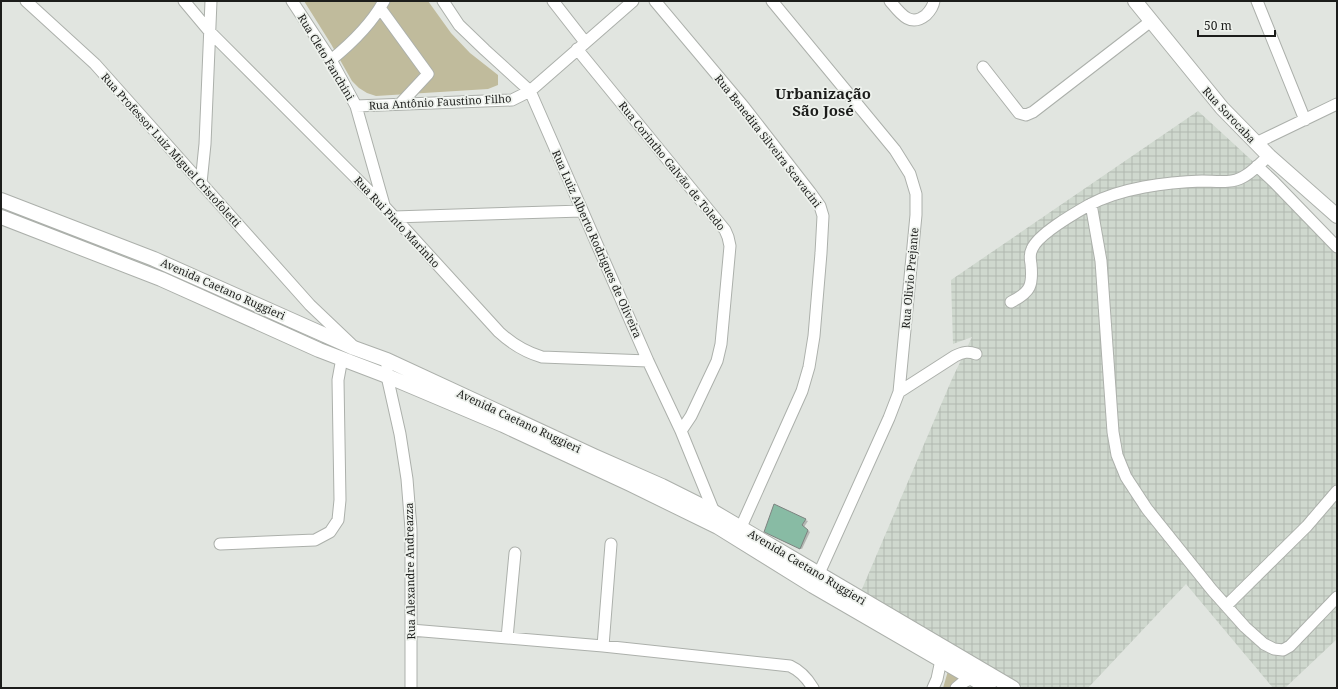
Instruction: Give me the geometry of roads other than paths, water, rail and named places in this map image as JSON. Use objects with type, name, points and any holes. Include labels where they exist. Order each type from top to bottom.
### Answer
[{"type":"main road","name":"Rua Sorocaba","points":[[1135,1],[1222,108],[1269,156],[1337,216]]},
{"type":"main road","name":"Avenida Caetano Ruggieri","points":[[1,200],[154,259],[319,331],[354,348],[387,360],[662,486],[741,527],[816,580],[941,660],[989,688]]},
{"type":"main road","name":"Avenida Caetano Ruggieri","points":[[1,217],[161,279],[319,350],[388,376],[516,431],[630,484],[718,527],[1013,688]]},
{"type":"street","name":"Rua Professor Luiz Miguel Cristofoletti","points":[[26,1],[95,64],[310,305],[354,348]]},
{"type":"street","name":"Rua Rui Pinto Marinho","points":[[184,1],[210,32],[384,206],[499,332],[512,344],[530,354],[542,357],[648,361]]},
{"type":"street","points":[[202,183],[211,1]]},
{"type":"street","name":"Rua Cleto Fanchini","points":[[292,1],[331,60],[356,106],[384,206]]},
{"type":"street","name":"Rua Luiz Alberto Rodrigues de Oliveira","points":[[443,1],[459,25],[530,91],[648,361],[681,431],[714,512]]},
{"type":"street","name":"Rua Corintho Galvão de Toledo","points":[[553,1],[581,46],[725,230],[728,237],[730,246],[721,344],[717,360],[691,416],[681,431]]},
{"type":"street","name":"Rua Antônio Faustino Filho","points":[[356,106],[512,100],[530,91],[633,1]]},
{"type":"street","name":"Rua Benedita Silveira Scavacini","points":[[655,1],[748,113],[810,192],[820,206],[823,216],[821,261],[814,336],[809,367],[802,391],[741,527]]},
{"type":"street","name":"Rua Olivio Prejante","points":[[772,1],[895,150],[910,174],[916,194],[916,215],[899,392],[889,418],[816,580]]},
{"type":"street","points":[[890,1],[904,17],[911,20],[920,19],[928,12],[934,1]]},
{"type":"street","points":[[1257,1],[1305,120]]},
{"type":"street","points":[[331,60],[364,30],[382,4],[428,74],[400,104]]},
{"type":"street","points":[[983,67],[1019,113],[1026,115],[1033,112],[1151,21]]},
{"type":"street","points":[[1256,143],[1337,104]]},
{"type":"street","points":[[1011,302],[1020,298],[1030,288],[1032,279],[1030,258],[1032,249],[1038,240],[1059,223],[1091,204],[1111,195],[1145,186],[1201,181],[1226,182],[1236,180],[1244,177],[1269,156]]},
{"type":"street","points":[[1257,166],[1279,186],[1337,247]]},
{"type":"street","points":[[1091,204],[1101,261],[1113,432],[1117,455],[1126,477],[1147,509],[1212,590],[1245,627],[1264,644],[1274,649],[1283,650],[1290,646],[1337,597]]},
{"type":"street","points":[[394,217],[582,210]]},
{"type":"street","name":"Rua Professor Luiz Miguel Cristofoletti","points":[[310,305],[319,331],[319,350]]},
{"type":"street","points":[[899,392],[955,356],[969,351],[976,354]]},
{"type":"street","points":[[220,544],[315,540],[330,532],[338,520],[340,493],[338,380],[342,358]]},
{"type":"street","name":"Rua Alexandre Andreazza","points":[[387,360],[388,376],[400,434],[407,479],[411,529],[411,688]]},
{"type":"street","points":[[1226,606],[1307,526],[1337,491]]},
{"type":"street","points":[[603,646],[611,544]]},
{"type":"street","points":[[507,638],[515,553]]},
{"type":"street","points":[[411,630],[603,646],[790,666],[798,670],[806,677],[813,688]]},
{"type":"street","points":[[933,688],[937,679],[941,660]]},
{"type":"street","points":[[956,688],[972,678]]},
{"type":"district","name":"Urbanização São José","points":[[823,102]]}]
